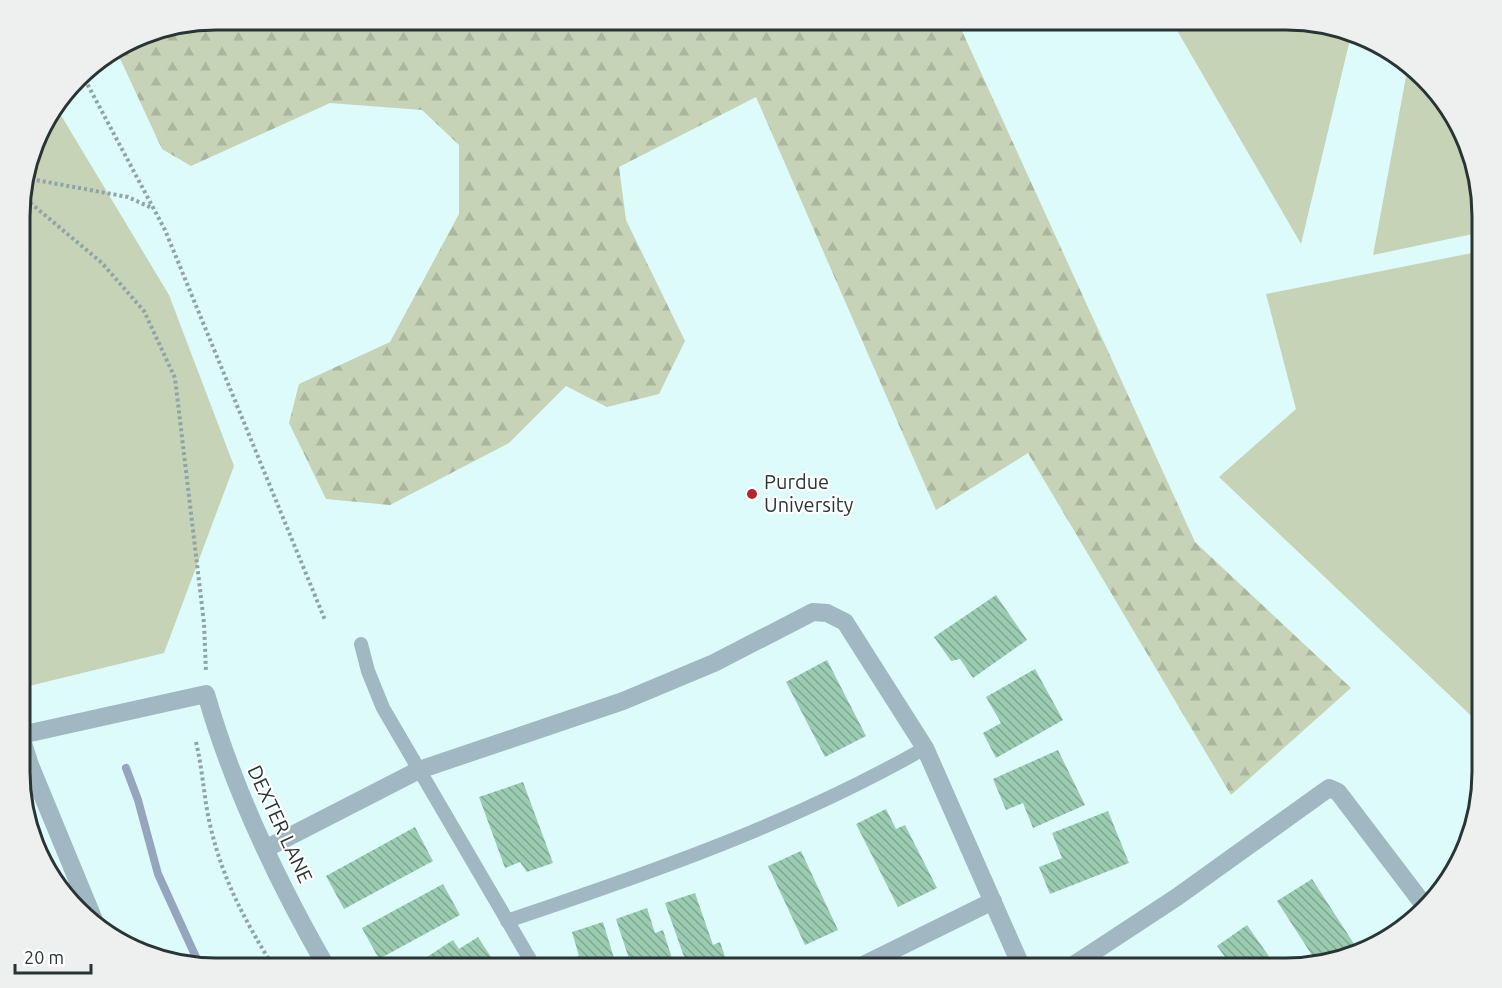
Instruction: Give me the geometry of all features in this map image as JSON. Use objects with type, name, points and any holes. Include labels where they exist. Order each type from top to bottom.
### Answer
[{"type":"street","points":[[265,849],[419,770],[623,701],[714,663],[813,612],[827,613],[845,622],[925,748],[1018,958]]},
{"type":"street","points":[[30,734],[206,694]]},
{"type":"street","name":"DEXTER LANE","points":[[206,694],[224,754],[265,849],[322,958]]},
{"type":"street","points":[[30,765],[89,908]]},
{"type":"street","points":[[1085,958],[1177,897],[1329,788],[1338,792],[1421,900]]},
{"type":"street","points":[[878,958],[993,902]]},
{"type":"lane","points":[[360,644],[383,708],[529,958]]},
{"type":"lane","points":[[507,921],[645,875],[753,831],[925,748]]},
{"type":"path","points":[[86,82],[154,209],[325,620]]},
{"type":"path","points":[[34,180],[128,197],[154,209]]},
{"type":"path","points":[[31,204],[102,264],[144,311],[175,378],[204,623],[206,694]]},
{"type":"path","points":[[195,737],[210,827],[222,866],[240,913],[268,958]]},
{"type":"green space","points":[[216,30],[962,30],[1195,542],[1351,688],[1231,795],[1028,453],[936,510],[756,97],[619,167],[626,220],[685,341],[659,394],[607,407],[566,386],[509,443],[390,505],[326,499],[289,423],[299,384],[390,342],[459,214],[459,145],[422,110],[330,103],[191,166],[162,149],[119,57],[156,40],[191,32]]},
{"type":"green space","points":[[1177,30],[1286,30],[1323,34],[1350,41],[1301,244]]},
{"type":"green space","points":[[1407,74],[1441,112],[1453,134],[1468,179],[1472,203],[1472,234],[1373,255]]},
{"type":"green space","points":[[61,115],[169,295],[234,466],[164,653],[30,686],[30,216],[36,168],[44,145]]},
{"type":"green space","points":[[1472,253],[1472,717],[1219,477],[1296,409],[1266,294]]},
{"type":"building","points":[[996,595],[1027,640],[973,678],[960,659],[951,661],[934,637]]},
{"type":"building","points":[[827,660],[866,736],[825,757],[786,682]]},
{"type":"building","points":[[1035,669],[1063,720],[996,758],[983,733],[1001,723],[986,697]]},
{"type":"building","points":[[1058,750],[1085,805],[1033,828],[1023,803],[1006,810],[993,779]]},
{"type":"building","points":[[523,782],[553,863],[527,872],[520,862],[505,868],[479,797]]},
{"type":"building","points":[[886,809],[896,829],[905,825],[937,888],[898,907],[856,824]]},
{"type":"building","points":[[1108,811],[1129,863],[1050,894],[1039,867],[1062,858],[1052,833]]},
{"type":"building","points":[[415,827],[433,861],[344,909],[326,876]]},
{"type":"building","points":[[801,851],[838,930],[805,945],[768,866]]},
{"type":"building","points":[[1312,879],[1354,945],[1312,956],[1277,901]]},
{"type":"building","points":[[443,884],[460,915],[381,958],[378,958],[362,928]]},
{"type":"building","points":[[695,893],[713,945],[720,942],[726,958],[684,958],[665,903]]},
{"type":"building","points":[[647,908],[655,933],[663,930],[672,958],[629,958],[616,919]]},
{"type":"building","points":[[603,922],[614,958],[572,958],[579,956],[572,932]]},
{"type":"building","points":[[1247,925],[1270,958],[1226,958],[1217,946]]},
{"type":"building","points":[[478,937],[492,958],[425,958],[453,940],[459,949]]},
{"type":"waterway","points":[[126,768],[138,800],[158,874],[196,956]]},
{"type":"place","name":"Purdue University","points":[[752,494]]}]
